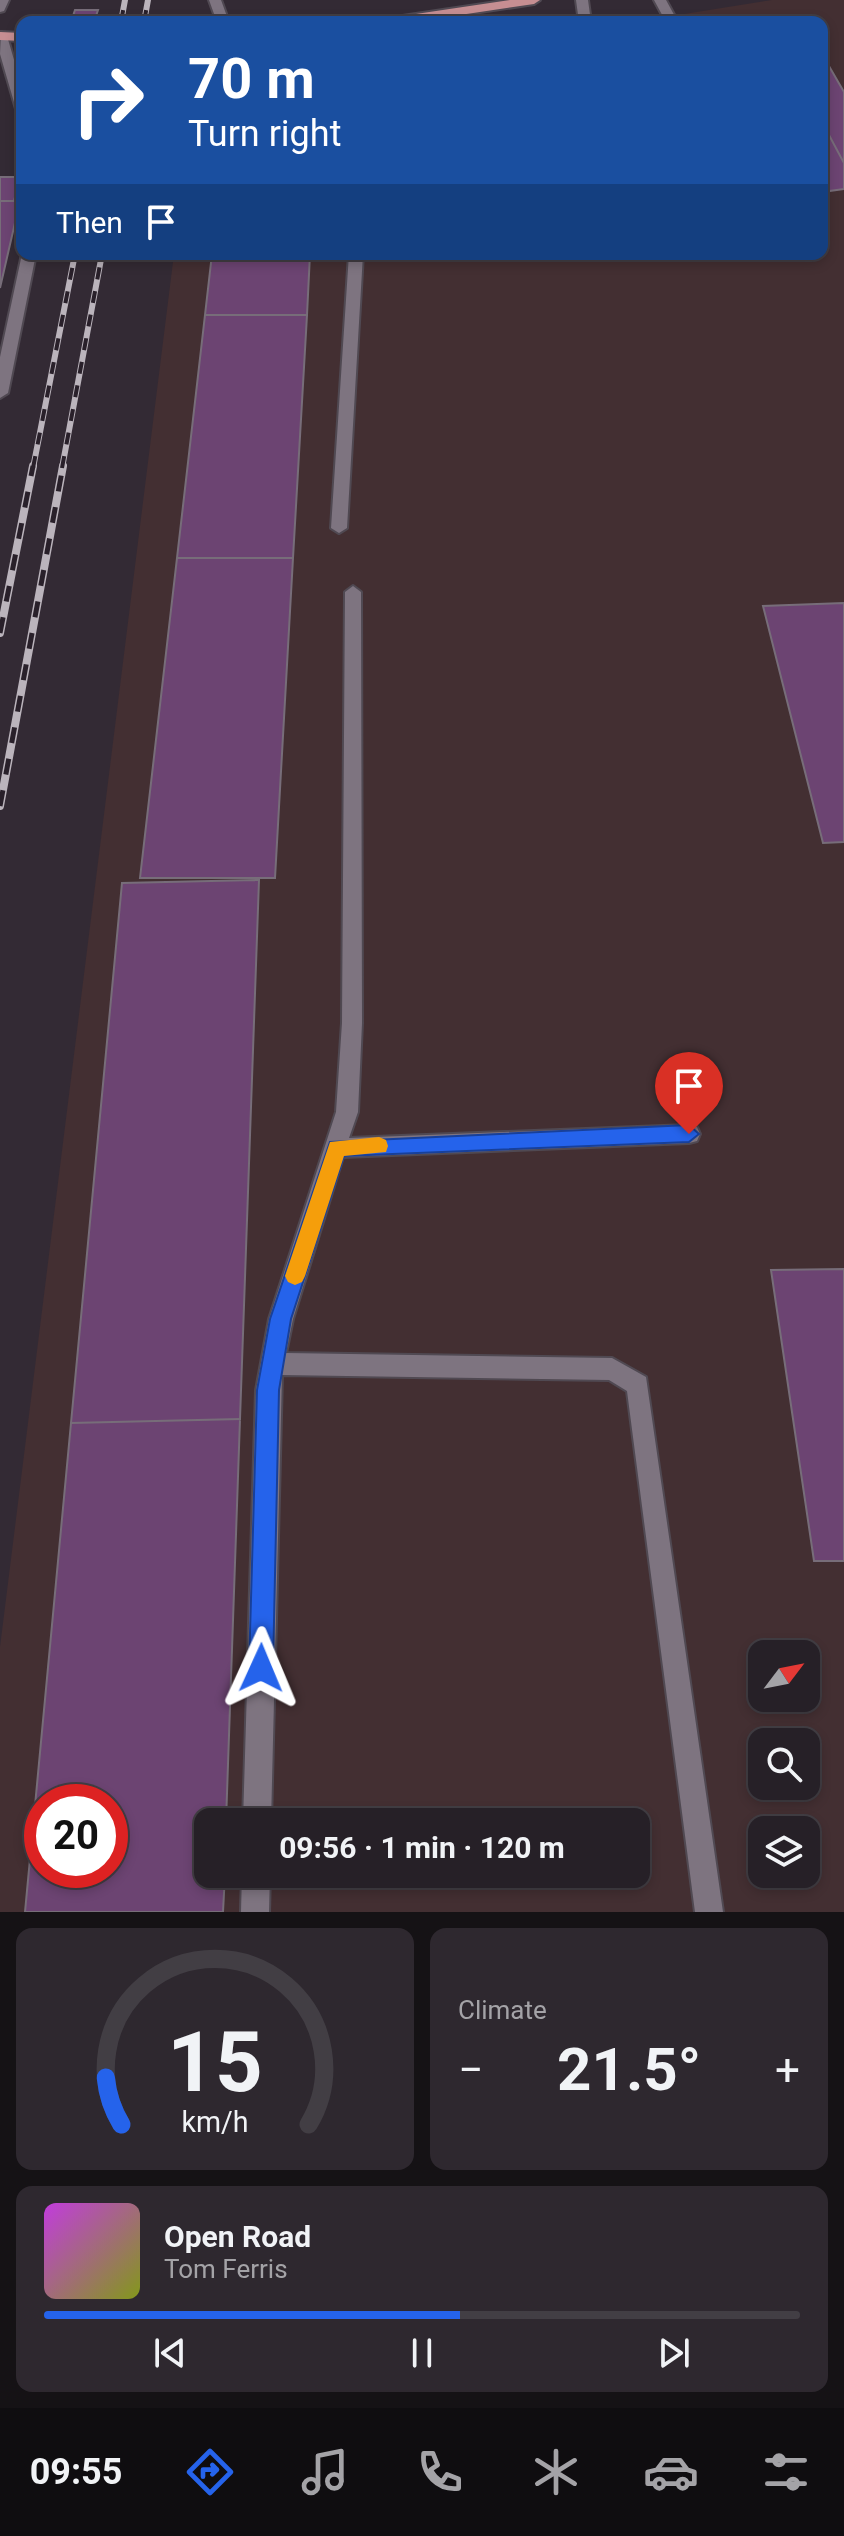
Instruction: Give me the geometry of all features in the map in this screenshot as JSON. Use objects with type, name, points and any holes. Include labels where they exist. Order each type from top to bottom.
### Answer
[{"type":"main road","points":[[426,16],[534,0]]},
{"type":"street","points":[[0,8],[3,0]]},
{"type":"street","points":[[1,36],[16,88]]},
{"type":"street","points":[[0,393],[28,260]]},
{"type":"street","points":[[339,528],[356,260]]},
{"type":"street","points":[[257,1808],[268,1390],[281,1319],[347,1112],[352,1023],[353,592]]},
{"type":"street","points":[[337,1148],[689,1134]]},
{"type":"street","points":[[273,1364],[612,1369],[638,1385],[709,1912]]},
{"type":"street","points":[[255,1912],[256,1888]]},
{"type":"shaded area","points":[[772,0],[844,0],[844,1912],[0,1912],[0,1647],[173,260],[828,260],[828,16],[678,15]]},
{"type":"building","points":[[75,10],[98,10],[96,16],[73,16]]},
{"type":"building","points":[[828,64],[844,92],[844,163],[828,133]]},
{"type":"building","points":[[828,133],[844,163],[844,189],[828,191]]},
{"type":"building","points":[[0,177],[16,177],[14,201],[0,201]]},
{"type":"building","points":[[0,201],[16,201],[16,218],[0,288]]},
{"type":"building","points":[[211,260],[310,260],[307,315],[205,315]]},
{"type":"building","points":[[205,315],[307,315],[293,558],[177,558]]},
{"type":"building","points":[[177,558],[293,558],[275,878],[140,878]]},
{"type":"building","points":[[844,603],[844,842],[823,843],[763,606]]},
{"type":"building","points":[[259,880],[240,1419],[71,1423],[122,883]]},
{"type":"building","points":[[844,1269],[844,1561],[814,1561],[771,1270]]},
{"type":"building","points":[[240,1419],[226,1808],[194,1808],[194,1888],[224,1888],[223,1912],[25,1912],[27,1888],[128,1888],[128,1784],[37,1784],[71,1423]]},
{"type":"railway","points":[[122,16],[125,0]]},
{"type":"railway","points":[[145,16],[148,0]]},
{"type":"railway","points":[[33,468],[74,260]]},
{"type":"railway","points":[[62,468],[101,260]]},
{"type":"railway","points":[[0,633],[33,466]]},
{"type":"railway","points":[[0,806],[63,466]]},
{"type":"slow traffic","points":[[295,1276],[337,1148],[379,1146]]},
{"type":"route","points":[[261,1668],[268,1390],[281,1319],[337,1148],[689,1134]]}]
